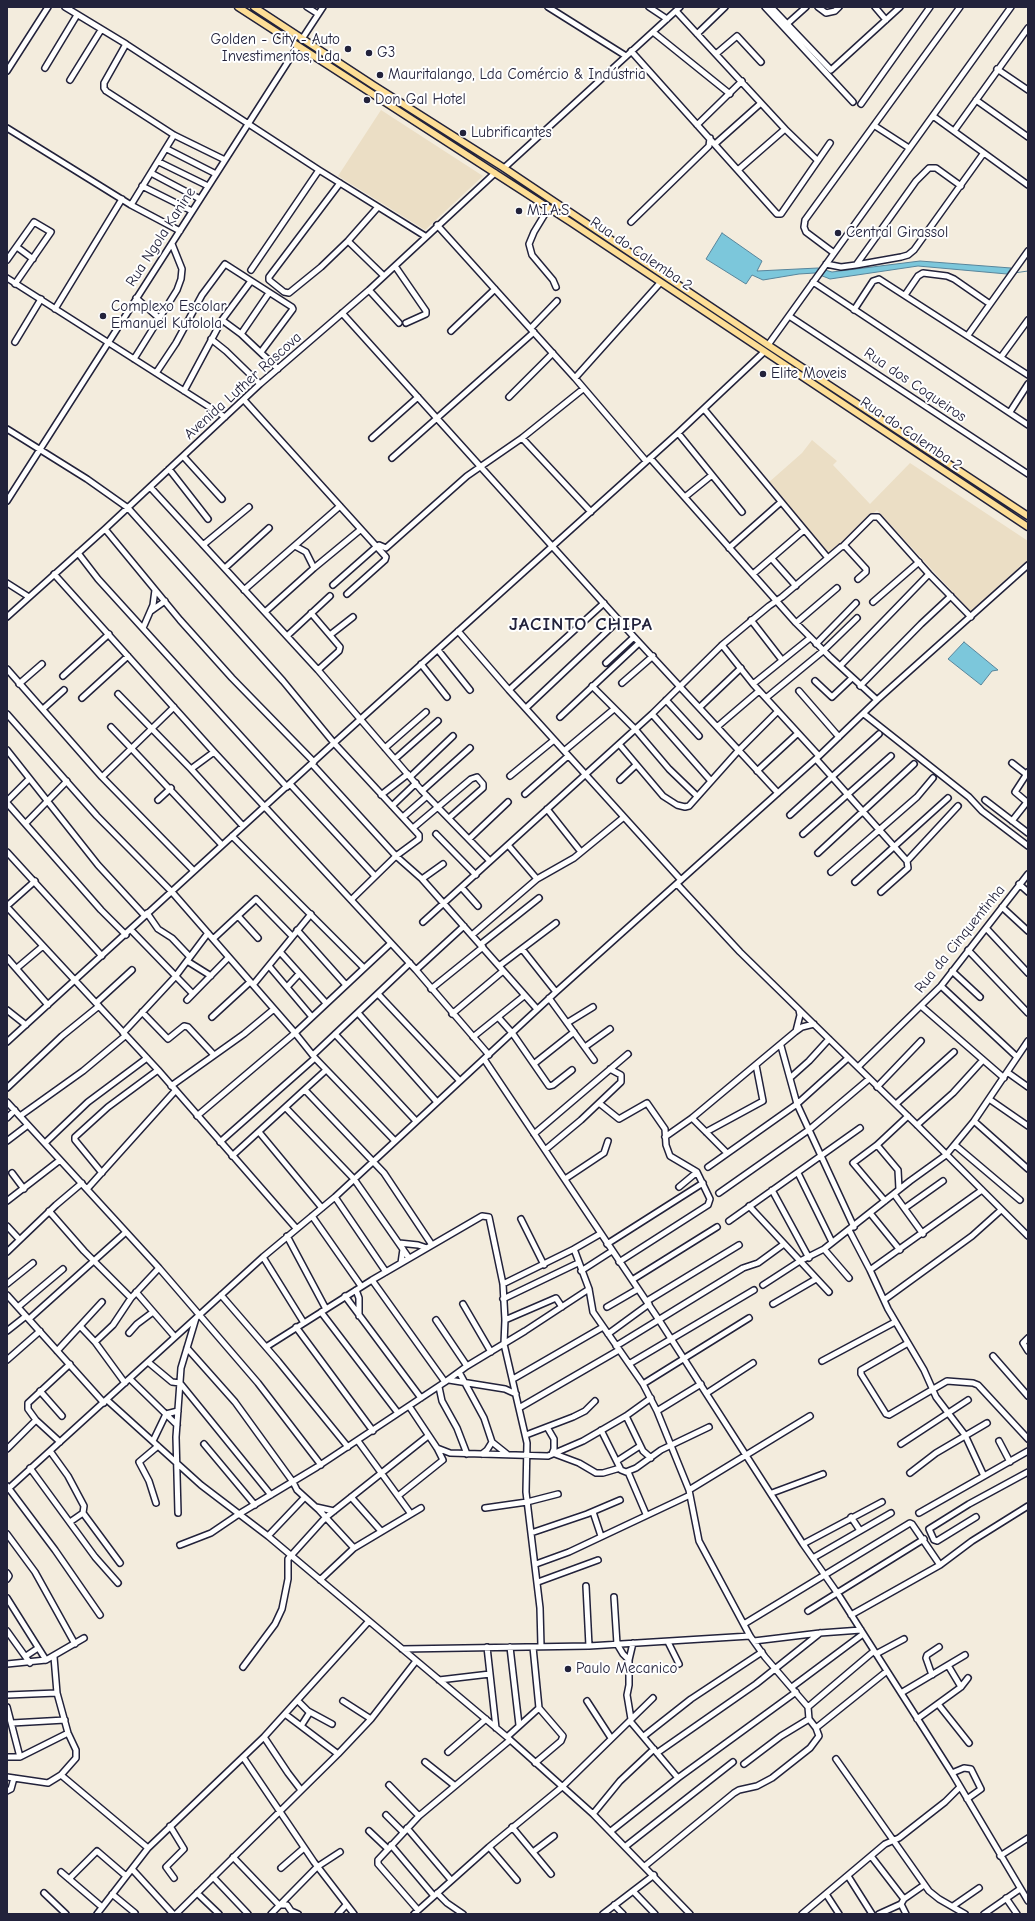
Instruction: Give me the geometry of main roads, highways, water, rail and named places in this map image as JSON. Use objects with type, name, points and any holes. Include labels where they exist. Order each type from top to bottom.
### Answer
[{"type":"main road","name":"Rua do Calemba 2","points":[[238,7],[495,173],[1028,527]]},
{"type":"main road","name":"Rua do Calemba 2","points":[[254,7],[504,168],[768,345],[1028,516]]},
{"type":"water","points":[[722,233],[762,261],[757,271],[818,268],[832,272],[920,261],[1011,268],[1007,274],[918,266],[830,279],[815,273],[763,280],[752,275],[746,284],[706,259]]},
{"type":"water","points":[[964,642],[998,670],[992,671],[981,685],[948,659]]},
{"type":"waterway","points":[[1014,273],[1028,271]]},
{"type":"place","name":"Golden - City - Auto Investimentos, Lda","points":[[348,49]]},
{"type":"place","name":"G3","points":[[369,53]]},
{"type":"place","name":"Mauritalango, Lda Comércio & Indústria","points":[[380,75]]},
{"type":"place","name":"Don Gal Hotel","points":[[367,100]]},
{"type":"place","name":"Lubrificantes","points":[[463,133]]},
{"type":"place","name":"M.I.A.S","points":[[519,211]]},
{"type":"place","name":"Central Girassol","points":[[838,233]]},
{"type":"place","name":"Complexo Escolar Emanuel Kutolola","points":[[103,316]]},
{"type":"place","name":"Elite Moveis","points":[[763,374]]},
{"type":"place","name":"Paulo Mecanico","points":[[568,1669]]},
{"type":"district","name":"JACINTO CHIPA","points":[[581,625]]}]
